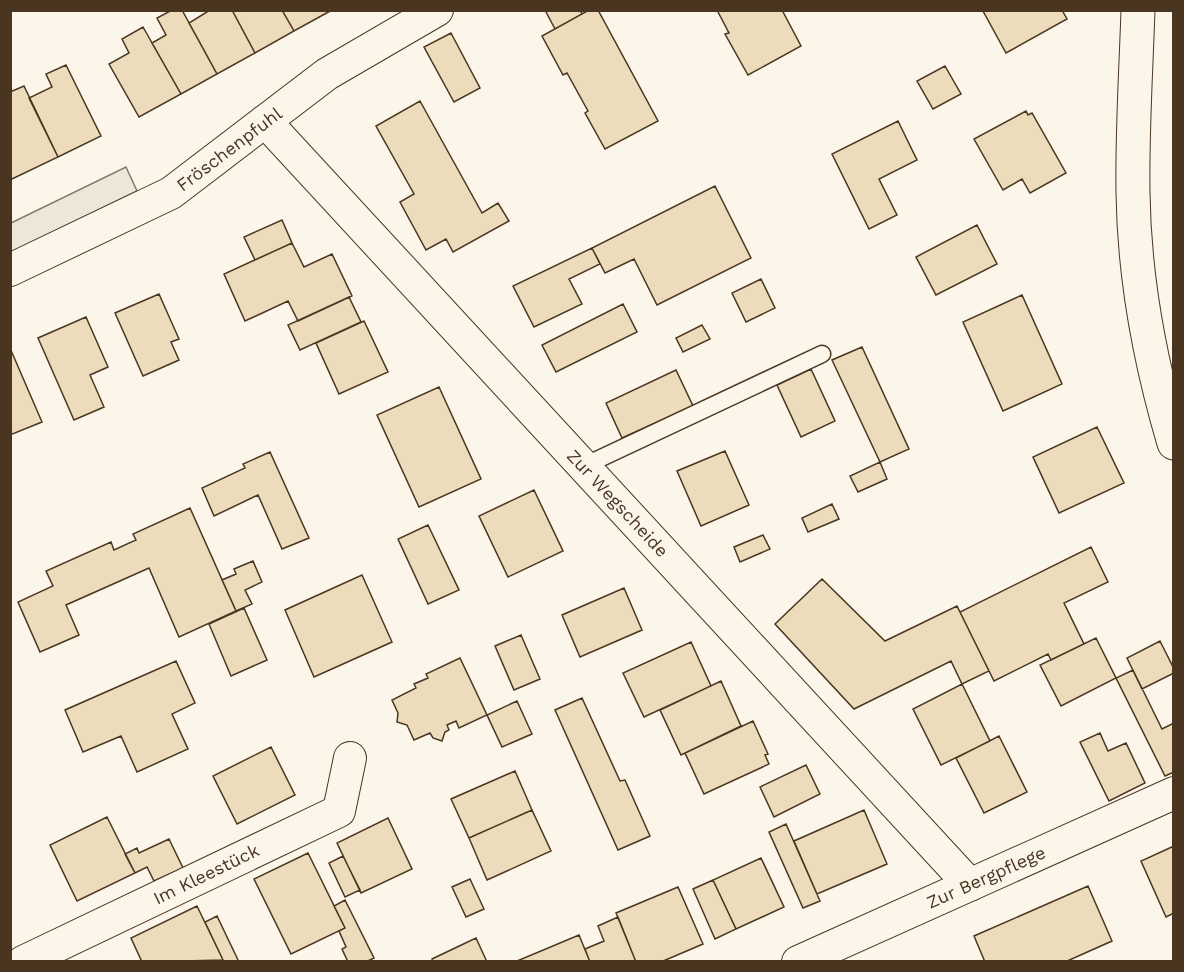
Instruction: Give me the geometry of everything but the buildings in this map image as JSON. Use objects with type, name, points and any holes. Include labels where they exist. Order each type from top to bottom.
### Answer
[{"type":"street","name":"Fröschenpfuhl","points":[[10,270],[171,193],[327,74],[437,10]]},
{"type":"street","points":[[1138,10],[1133,193],[1140,280],[1161,400],[1173,443]]},
{"type":"street","name":"Zur Wegscheide","points":[[265,121],[970,885]]},
{"type":"street","name":"Im Kleestück","points":[[23,962],[339,811],[350,758]]},
{"type":"street","name":"Zur Bergpflege","points":[[798,962],[1173,793]]},
{"type":"lane","points":[[584,466],[822,354]]},
{"type":"shaded area","points":[[126,167],[137,191],[11,252],[11,223]]}]
